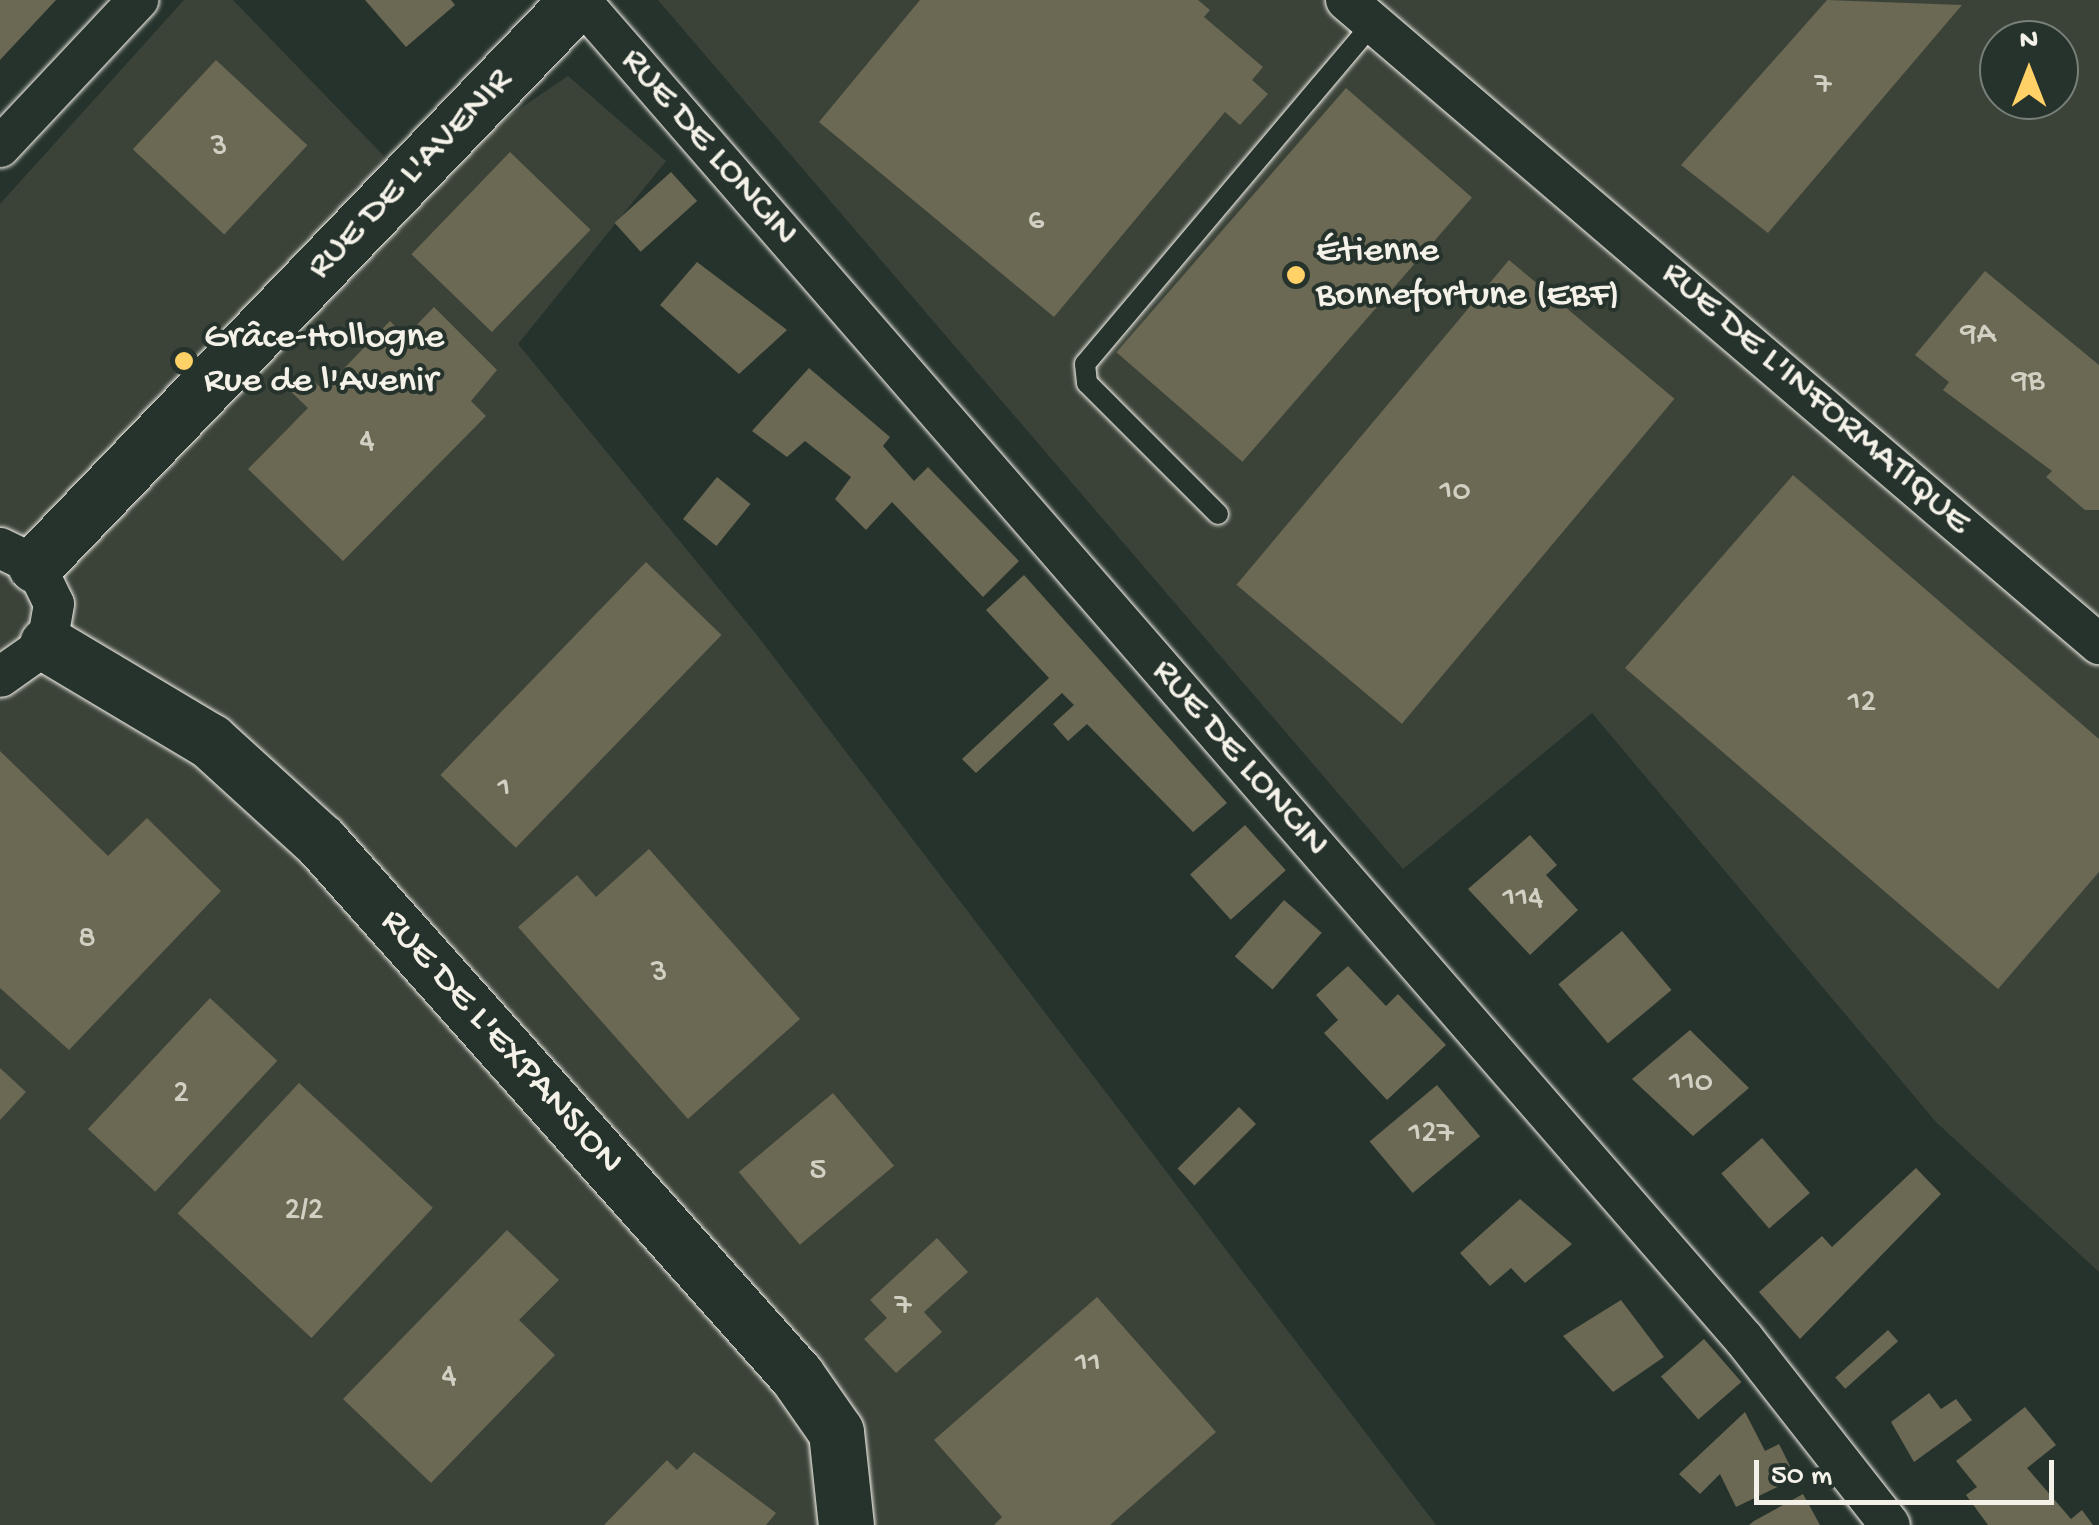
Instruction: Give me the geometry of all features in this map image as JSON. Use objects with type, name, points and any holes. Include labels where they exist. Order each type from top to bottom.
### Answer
[{"type":"street","points":[[0,146],[138,0]]},
{"type":"street","name":"RUE DE L'AVENIR","points":[[47,644],[54,604],[18,556],[579,0]]},
{"type":"street","name":"RUE DE LONCIN","points":[[579,0],[1744,1339],[1890,1525]]},
{"type":"street","name":"RUE DE L'INFORMATIQUE","points":[[1360,12],[2099,644]]},
{"type":"street","points":[[0,678],[47,644]]},
{"type":"street","name":"RUE DE L'EXPANSION","points":[[47,644],[210,741],[320,841],[797,1376],[836,1432],[846,1525]]},
{"type":"lane","points":[[1218,514],[1087,383],[1086,364],[1360,12]]},
{"type":"shaded area","points":[[184,0],[233,0],[410,183],[568,76],[666,161],[518,344],[756,634],[1436,1525],[0,1525],[0,204]]},
{"type":"shaded area","points":[[658,0],[2099,0],[2099,1272],[1936,1122],[1592,713],[1403,869]]},
{"type":"building","points":[[0,0],[56,0],[0,60]]},
{"type":"building","points":[[365,0],[451,0],[455,5],[406,47]]},
{"type":"building","points":[[920,0],[1198,0],[1210,10],[1204,17],[1263,67],[1252,80],[1268,94],[1240,125],[1225,112],[1054,317],[819,122]]},
{"type":"building","points":[[1827,0],[1962,5],[1768,233],[1681,165]]},
{"type":"building","points":[[216,60],[307,145],[224,234],[133,149]]},
{"type":"building","name":"Étienne Bonnefortune (EBF)","points":[[1346,88],[1472,198],[1242,462],[1116,352]]},
{"type":"building","points":[[510,152],[591,230],[492,332],[411,254]]},
{"type":"building","points":[[671,172],[697,201],[641,252],[615,223]]},
{"type":"building","points":[[1509,260],[1674,399],[1402,724],[1236,585]]},
{"type":"building","points":[[697,262],[787,330],[739,374],[660,305]]},
{"type":"building","points":[[1985,271],[2099,365],[2099,510],[2085,510],[2046,477],[2052,471],[1943,390],[1949,382],[1915,355]]},
{"type":"building","points":[[434,307],[497,370],[471,401],[486,416],[343,561],[248,469],[308,408],[287,388],[303,370],[323,390],[390,321],[405,337]]},
{"type":"building","points":[[809,368],[890,437],[883,446],[914,481],[928,467],[1019,561],[983,597],[892,502],[866,530],[835,499],[851,477],[805,441],[787,457],[752,431]]},
{"type":"building","points":[[1793,475],[2099,739],[2099,872],[1998,989],[1625,668]]},
{"type":"building","points":[[717,477],[750,504],[716,546],[683,519]]},
{"type":"building","points":[[646,562],[722,635],[516,848],[440,775]]},
{"type":"building","points":[[1024,575],[1227,803],[1193,832],[1087,724],[1068,741],[1053,724],[1074,705],[1062,693],[976,773],[962,759],[1049,678],[986,610]]},
{"type":"building","points":[[0,751],[108,856],[147,818],[221,891],[69,1050],[0,988]]},
{"type":"building","points":[[1245,825],[1286,870],[1231,920],[1190,875]]},
{"type":"building","points":[[1530,835],[1557,865],[1546,875],[1578,910],[1530,955],[1468,889]]},
{"type":"building","points":[[649,849],[800,1019],[688,1119],[518,927],[577,875],[596,897]]},
{"type":"building","points":[[1284,900],[1322,933],[1273,989],[1235,957]]},
{"type":"building","points":[[1622,931],[1671,990],[1608,1043],[1558,984]]},
{"type":"building","points":[[1348,966],[1386,1006],[1398,994],[1446,1045],[1387,1100],[1324,1033],[1338,1020],[1316,995]]},
{"type":"building","points":[[210,998],[277,1061],[155,1192],[88,1129]]},
{"type":"building","points":[[1690,1030],[1749,1088],[1693,1136],[1632,1079]]},
{"type":"building","points":[[0,1068],[26,1092],[0,1120]]},
{"type":"building","points":[[299,1083],[433,1208],[311,1338],[178,1213]]},
{"type":"building","points":[[1437,1085],[1480,1136],[1413,1193],[1370,1142]]},
{"type":"building","points":[[833,1093],[894,1166],[800,1245],[739,1172]]},
{"type":"building","points":[[1239,1107],[1256,1124],[1194,1185],[1177,1169]]},
{"type":"building","points":[[1762,1138],[1810,1193],[1769,1229],[1721,1173]]},
{"type":"building","points":[[1916,1168],[1941,1194],[1800,1339],[1759,1292],[1822,1236],[1832,1247]]},
{"type":"building","points":[[1520,1199],[1572,1244],[1525,1283],[1511,1268],[1490,1286],[1460,1253]]},
{"type":"building","points":[[507,1230],[559,1280],[519,1320],[555,1355],[431,1483],[343,1399]]},
{"type":"building","points":[[937,1238],[968,1272],[924,1312],[942,1332],[896,1373],[864,1339],[887,1318],[870,1300]]},
{"type":"building","points":[[1097,1297],[1216,1432],[1110,1525],[994,1525],[1002,1517],[934,1440]]},
{"type":"building","points":[[1621,1300],[1664,1357],[1613,1392],[1563,1336]]},
{"type":"building","points":[[1888,1330],[1898,1341],[1845,1389],[1835,1378]]},
{"type":"building","points":[[1704,1339],[1741,1382],[1698,1419],[1661,1376]]},
{"type":"building","points":[[1929,1393],[1941,1409],[1956,1399],[1972,1420],[1914,1462],[1891,1422]]},
{"type":"building","points":[[2025,1407],[2056,1445],[2027,1468],[2071,1519],[2082,1510],[2093,1525],[1988,1525],[1966,1495],[1977,1487],[1956,1461]]},
{"type":"building","points":[[1745,1412],[1765,1451],[1779,1444],[1796,1478],[1736,1507],[1720,1474],[1700,1494],[1679,1474]]},
{"type":"building","points":[[694,1452],[776,1513],[766,1525],[604,1525],[667,1460],[677,1470]]},
{"type":"building","points":[[1803,1494],[1820,1525],[1749,1525],[1754,1521]]},
{"type":"place","name":"Étienne Bonnefortune (EBF)","points":[[1296,275]]},
{"type":"place","name":"Grâce-Hollogne Rue de l'Avenir","points":[[184,361]]}]
